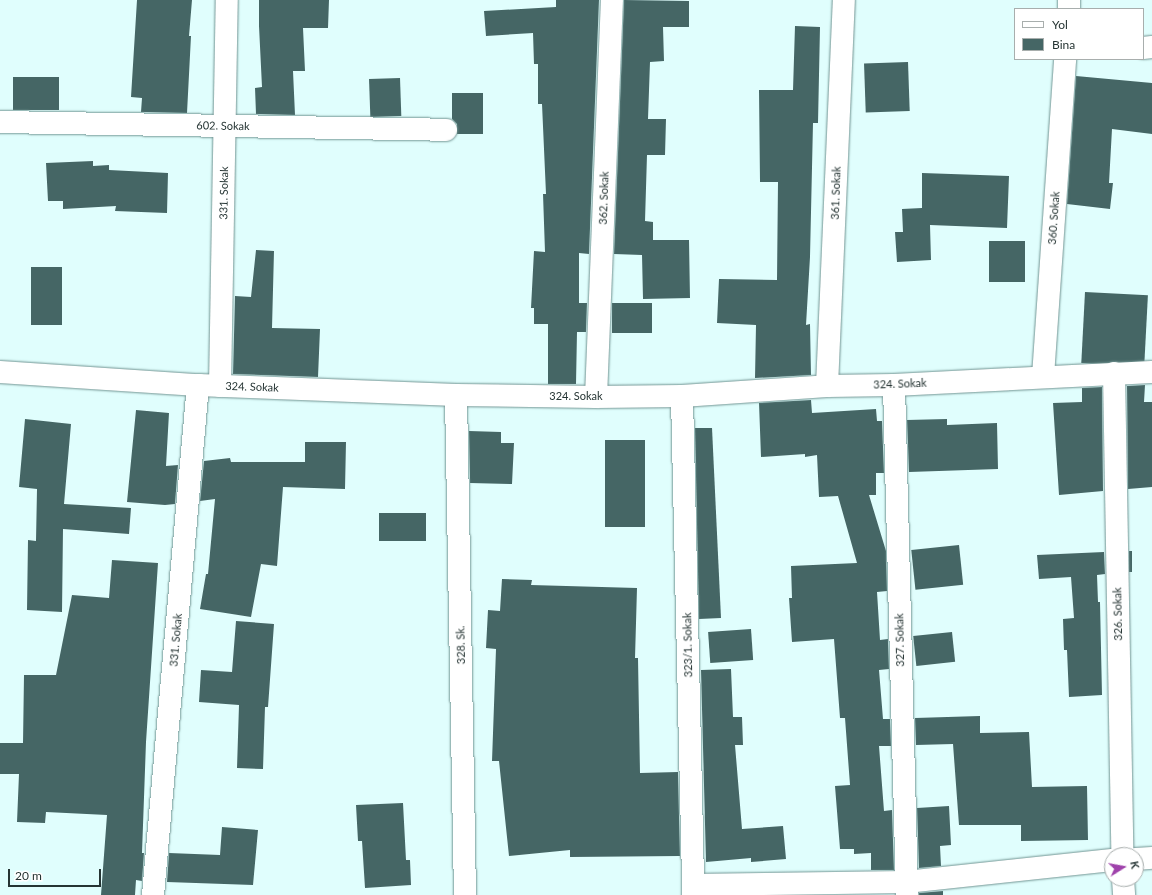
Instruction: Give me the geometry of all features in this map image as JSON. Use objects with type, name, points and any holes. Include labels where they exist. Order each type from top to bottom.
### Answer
[{"type":"street","name":"331. Sokak","points":[[220,386],[227,0]]},
{"type":"street","name":"362. Sokak","points":[[596,397],[612,0]]},
{"type":"street","name":"361. Sokak","points":[[827,386],[844,0]]},
{"type":"street","name":"360. Sokak","points":[[1043,376],[1065,60]]},
{"type":"street","name":"602. Sokak","points":[[0,122],[446,130]]},
{"type":"street","name":"324. Sokak","points":[[0,372],[220,386],[456,395],[596,397],[682,396],[827,386],[894,385],[1043,376],[1152,372]]},
{"type":"street","name":"326. Sokak","points":[[1114,373],[1122,847]]},
{"type":"street","name":"331. Sokak","points":[[153,895],[198,385]]},
{"type":"street","name":"327. Sokak","points":[[894,385],[907,889]]},
{"type":"street","name":"328. Sk.","points":[[456,395],[465,895]]},
{"type":"street","name":"323/1. Sokak","points":[[682,396],[693,890]]},
{"type":"street","points":[[693,890],[907,889],[1104,861]]},
{"type":"building","points":[[137,0],[192,0],[189,36],[191,36],[187,113],[141,112],[142,98],[131,97]]},
{"type":"building","points":[[259,0],[329,0],[328,28],[303,28],[305,71],[293,71],[295,115],[256,114],[255,88],[262,87]]},
{"type":"building","points":[[556,0],[599,0],[589,254],[579,253],[579,303],[587,303],[586,332],[577,332],[576,384],[548,384],[548,324],[534,324],[534,308],[531,308],[534,251],[545,252],[543,194],[546,194],[542,104],[538,104],[538,64],[534,64],[533,33],[486,36],[484,11],[556,7]]},
{"type":"building","points":[[624,0],[689,1],[689,27],[663,27],[664,61],[650,62],[648,119],[666,119],[665,155],[647,155],[645,221],[653,222],[653,240],[689,240],[690,298],[643,299],[642,255],[614,254]]},
{"type":"building","points":[[795,26],[820,27],[818,123],[813,123],[810,257],[806,325],[810,324],[811,375],[755,378],[756,325],[717,323],[719,279],[777,280],[778,182],[760,182],[759,90],[793,90]]},
{"type":"building","points":[[908,62],[910,111],[866,113],[864,64]]},
{"type":"building","points":[[1076,76],[1152,83],[1152,134],[1112,129],[1109,183],[1113,183],[1110,209],[1067,204]]},
{"type":"building","points":[[13,77],[59,77],[59,110],[13,110]]},
{"type":"building","points":[[400,78],[401,116],[370,117],[369,79]]},
{"type":"building","points":[[452,93],[483,93],[483,134],[457,134],[457,124],[452,119]]},
{"type":"building","points":[[93,161],[93,166],[109,165],[109,170],[168,173],[167,213],[115,211],[116,206],[63,209],[63,201],[48,201],[46,163]]},
{"type":"building","points":[[922,173],[1009,176],[1007,228],[930,225],[931,260],[897,262],[895,232],[903,232],[902,209],[922,208]]},
{"type":"building","points":[[989,241],[1025,241],[1025,282],[989,282]]},
{"type":"building","points":[[256,250],[274,251],[272,328],[320,329],[318,377],[233,374],[235,296],[251,297]]},
{"type":"building","points":[[31,267],[62,267],[62,325],[31,325]]},
{"type":"building","points":[[1085,292],[1148,295],[1144,366],[1081,363]]},
{"type":"building","points":[[612,303],[652,303],[652,333],[612,333]]},
{"type":"building","points":[[1145,385],[1144,402],[1152,402],[1152,487],[1128,489],[1127,386]]},
{"type":"building","points":[[1102,387],[1103,491],[1059,495],[1053,403],[1082,402],[1082,388]]},
{"type":"building","points":[[811,400],[812,413],[876,409],[877,421],[882,421],[884,473],[876,473],[876,495],[869,495],[886,551],[887,591],[877,592],[880,640],[888,639],[889,669],[879,670],[883,719],[890,719],[891,746],[879,746],[884,811],[892,810],[894,870],[871,870],[871,853],[854,854],[854,849],[840,849],[835,786],[850,785],[845,718],[840,718],[834,639],[792,642],[789,598],[792,598],[791,566],[857,563],[838,496],[819,497],[817,455],[805,457],[805,454],[761,457],[759,403]]},
{"type":"building","points":[[136,410],[169,413],[166,466],[178,465],[175,504],[165,505],[127,502]]},
{"type":"building","points":[[25,419],[71,424],[64,504],[131,508],[129,534],[63,529],[62,612],[27,610],[28,540],[36,541],[37,489],[19,487]]},
{"type":"building","points":[[947,419],[947,425],[997,423],[998,469],[909,472],[907,420]]},
{"type":"building","points":[[695,428],[712,428],[721,618],[699,619]]},
{"type":"building","points":[[469,431],[501,432],[501,443],[514,443],[512,484],[470,483]]},
{"type":"building","points":[[605,440],[645,440],[645,527],[605,527]]},
{"type":"building","points":[[305,442],[346,442],[345,489],[283,487],[277,566],[261,564],[251,617],[200,609],[206,574],[208,574],[215,499],[200,501],[204,461],[230,458],[231,462],[305,462]]},
{"type":"building","points":[[379,513],[426,513],[426,541],[379,541]]},
{"type":"building","points":[[959,545],[963,585],[915,590],[911,550]]},
{"type":"building","points":[[1129,551],[1132,551],[1132,572],[1129,572]]},
{"type":"building","points":[[1104,552],[1105,574],[1097,575],[1098,602],[1100,602],[1102,695],[1069,697],[1067,650],[1064,650],[1063,619],[1074,618],[1071,577],[1039,579],[1037,555]]},
{"type":"building","points":[[112,560],[158,563],[146,742],[142,853],[144,853],[142,881],[136,880],[135,895],[101,895],[107,815],[46,812],[45,823],[17,822],[19,774],[0,774],[0,743],[23,743],[24,675],[56,675],[72,595],[109,598]]},
{"type":"building","points":[[502,579],[532,580],[531,585],[637,588],[635,658],[638,658],[640,773],[678,772],[680,856],[570,857],[570,850],[509,856],[499,761],[492,761],[496,649],[486,648],[488,610],[500,611]]},
{"type":"building","points":[[236,621],[274,624],[268,707],[265,707],[263,769],[237,768],[239,705],[199,702],[201,670],[232,672]]},
{"type":"building","points":[[751,629],[753,660],[710,663],[708,632]]},
{"type":"building","points":[[952,632],[955,662],[916,666],[913,636]]},
{"type":"building","points":[[731,669],[733,717],[742,717],[743,745],[735,745],[742,829],[783,826],[786,859],[751,862],[751,858],[706,862],[701,670]]},
{"type":"building","points":[[980,716],[980,733],[1029,732],[1032,787],[1087,786],[1088,840],[1021,841],[1021,825],[959,825],[953,744],[916,745],[915,718]]},
{"type":"building","points":[[403,803],[406,860],[410,860],[411,885],[365,888],[362,841],[358,841],[356,805]]},
{"type":"building","points":[[949,806],[951,845],[940,846],[941,866],[919,868],[917,808]]},
{"type":"building","points":[[222,827],[258,830],[253,885],[167,882],[169,853],[220,855]]},
{"type":"building","points":[[943,891],[943,895],[919,895],[919,893]]}]
